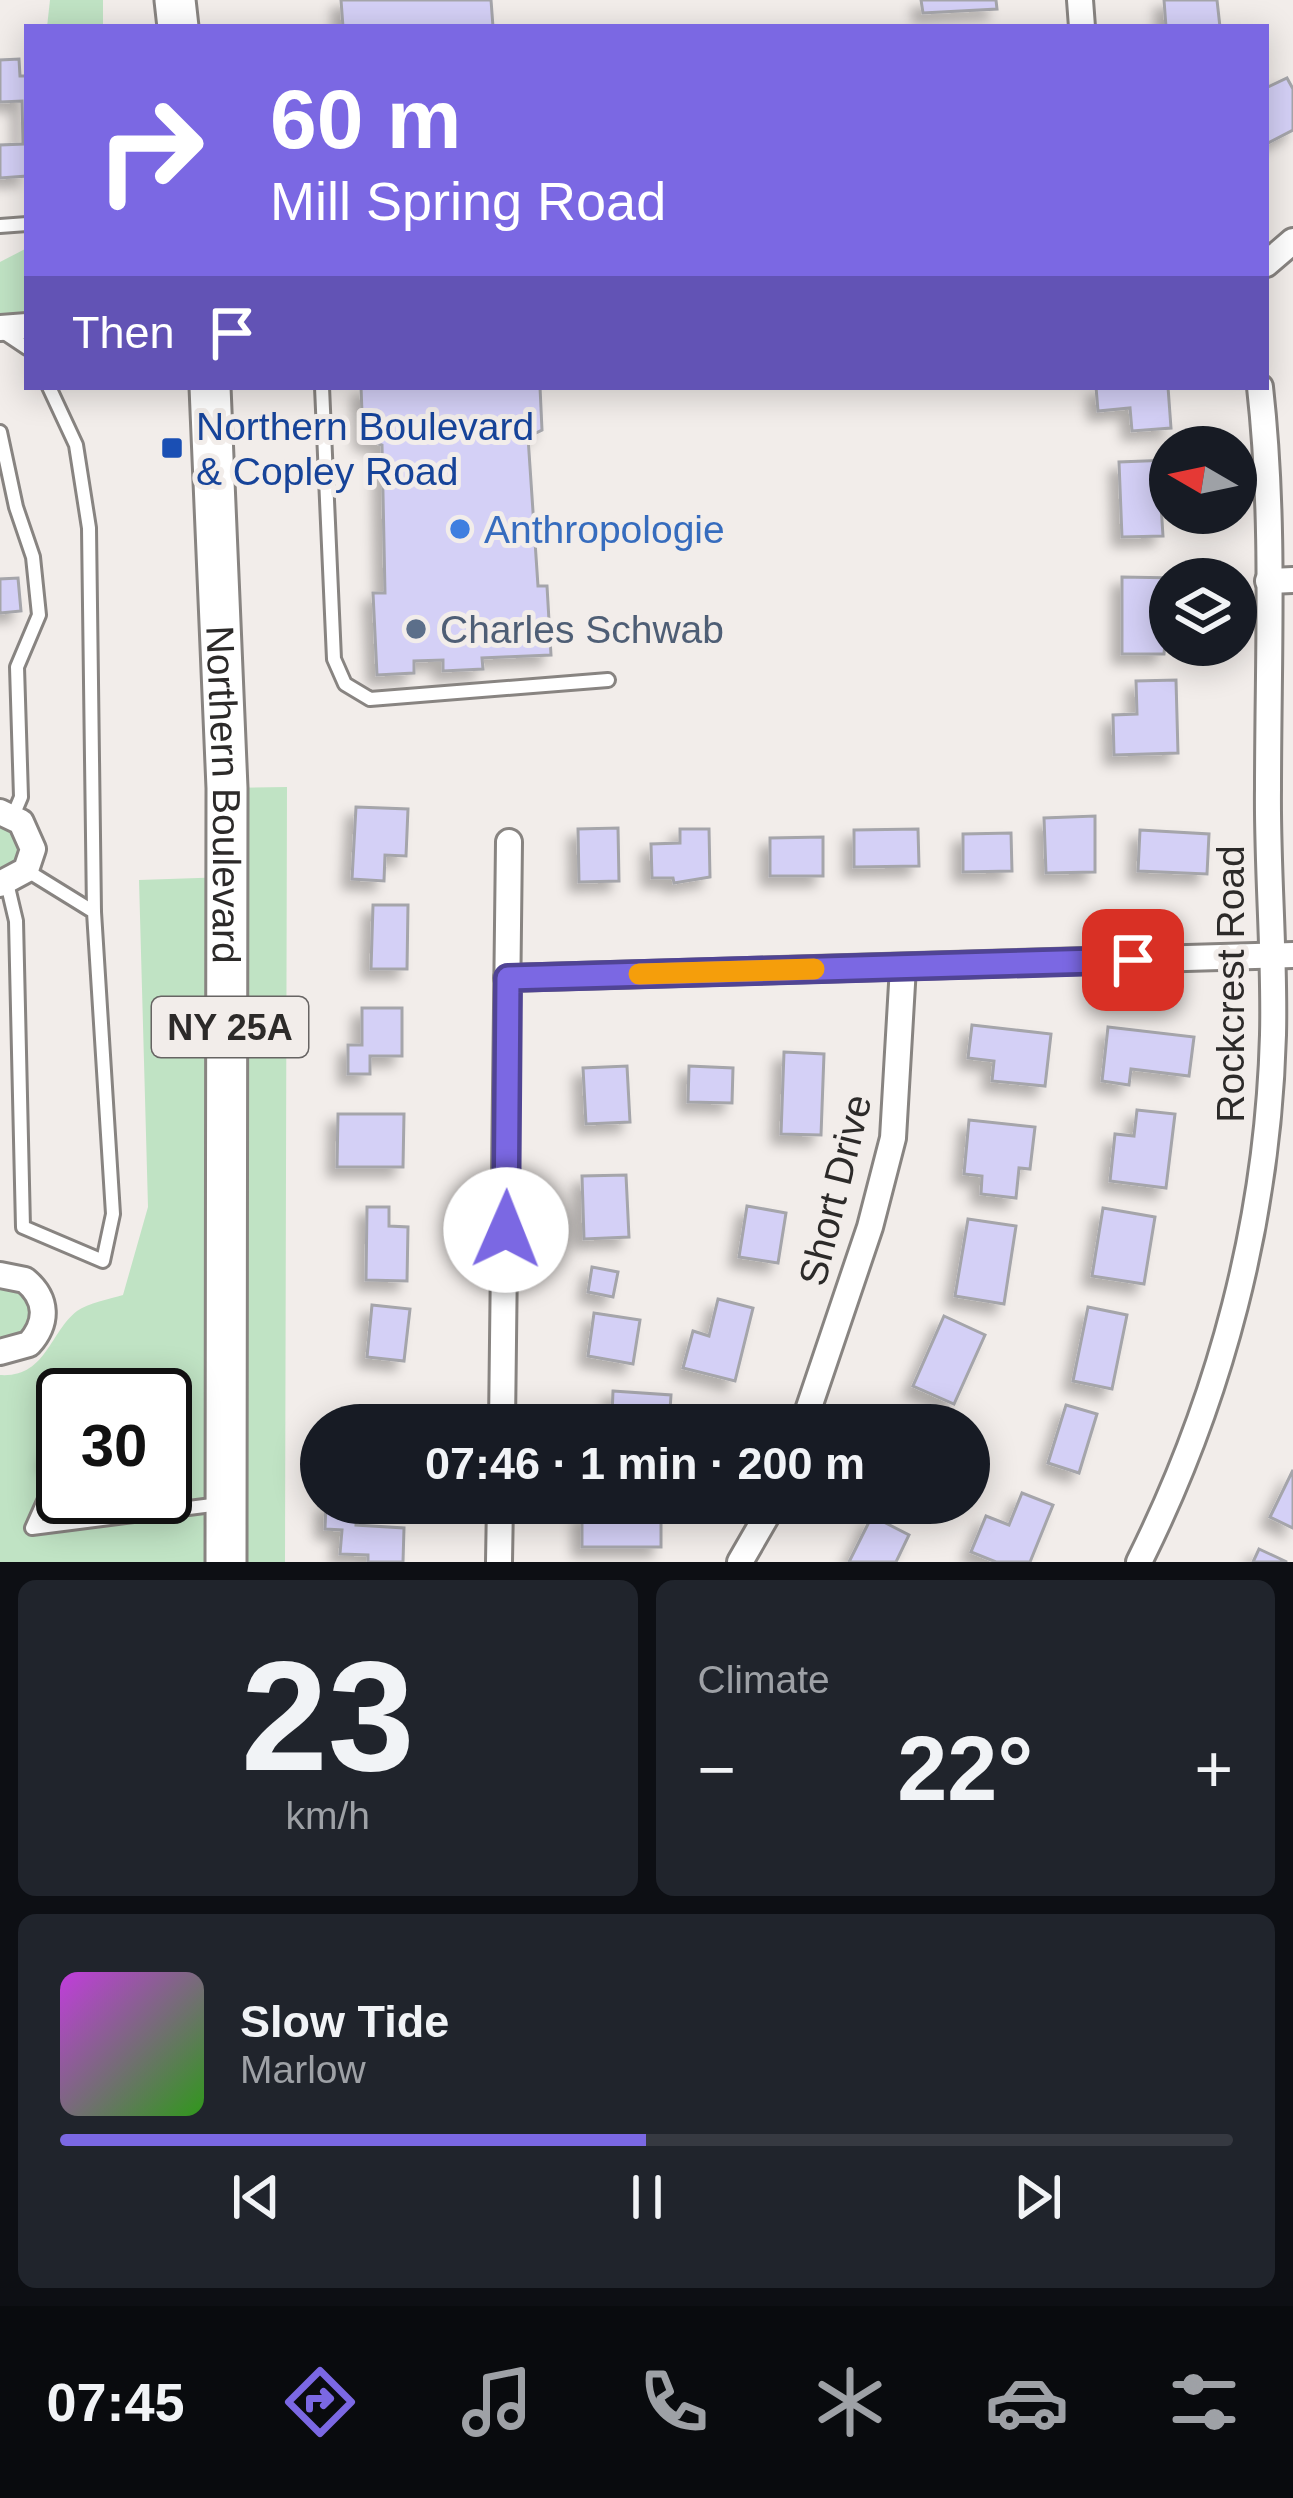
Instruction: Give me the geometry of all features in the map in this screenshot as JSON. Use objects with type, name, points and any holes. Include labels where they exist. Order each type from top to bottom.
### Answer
[{"type":"main road","name":"Northern Boulevard","points":[[210,390],[227,788],[226,1562]]},
{"type":"street","points":[[1269,262],[1293,242]]},
{"type":"street","name":"Rockcrest Road","points":[[1139,1562],[1184,1467],[1223,1358],[1242,1283],[1268,1114],[1282,955],[1281,580],[1260,390]]},
{"type":"street","points":[[6,814],[32,839],[11,879]]},
{"type":"street","points":[[502,1404],[509,842]]},
{"type":"street","points":[[508,978],[1282,955]]},
{"type":"street","name":"Short Drive","points":[[810,1404],[890,1150],[900,1071],[903,967]]},
{"type":"street","points":[[0,1275],[25,1280],[44,1310],[43,1322],[29,1344],[0,1352]]},
{"type":"street","points":[[499,1562],[500,1524]]},
{"type":"street","points":[[740,1562],[762,1524]]},
{"type":"lane","points":[[51,390],[76,445],[88,528],[94,912],[113,1214],[103,1261],[23,1227],[11,879],[94,912]]},
{"type":"lane","points":[[322,390],[334,659],[345,684],[370,699],[608,680]]},
{"type":"lane","points":[[0,432],[33,557],[39,615],[16,667],[21,797],[6,814]]},
{"type":"lane","points":[[192,1507],[227,1503]]},
{"type":"lane","points":[[36,1519],[32,1528],[63,1524]]},
{"type":"green space","points":[[50,0],[103,0],[103,24],[47,24]]},
{"type":"green space","points":[[24,250],[24,319],[0,320],[0,262]]},
{"type":"green space","points":[[287,787],[285,1562],[0,1562],[0,1375],[15,1374],[37,1362],[77,1311],[123,1295],[148,1207],[139,880],[228,877],[227,788]]},
{"type":"green space","points":[[0,812],[33,849],[0,884]]},
{"type":"green space","points":[[0,1275],[14,1275],[43,1322],[0,1352]]},
{"type":"building","points":[[341,0],[491,0],[493,24],[343,24]]},
{"type":"building","points":[[921,0],[996,0],[997,9],[923,13]]},
{"type":"building","points":[[1164,0],[1217,0],[1220,24],[1166,24]]},
{"type":"building","points":[[19,59],[20,76],[24,76],[24,176],[0,178],[0,145],[23,144],[22,101],[0,102],[0,60]]},
{"type":"building","points":[[1287,78],[1293,89],[1293,130],[1269,142],[1269,87]]},
{"type":"building","points":[[361,390],[540,390],[542,430],[528,437],[538,586],[547,586],[551,655],[482,658],[483,669],[443,671],[443,660],[414,661],[414,673],[377,675],[373,593],[385,593],[382,445],[363,439]]},
{"type":"building","points":[[1096,390],[1168,390],[1171,426],[1132,431],[1130,408],[1098,411]]},
{"type":"building","points":[[1149,461],[1149,534],[1163,536],[1122,537],[1119,462]]},
{"type":"building","points":[[1122,577],[1149,577],[1149,654],[1122,654]]},
{"type":"building","points":[[18,578],[21,611],[0,613],[0,579]]},
{"type":"building","points":[[1176,680],[1178,753],[1114,755],[1113,715],[1137,714],[1136,681]]},
{"type":"building","points":[[356,807],[408,809],[406,856],[385,855],[384,881],[352,879]]},
{"type":"building","points":[[1095,816],[1095,872],[1046,873],[1044,818]]},
{"type":"building","points":[[618,828],[619,881],[579,882],[578,829]]},
{"type":"building","points":[[680,829],[709,829],[710,877],[674,883],[673,878],[652,878],[651,844],[680,843]]},
{"type":"building","points":[[918,829],[919,866],[854,867],[854,830]]},
{"type":"building","points":[[1140,830],[1209,834],[1207,874],[1138,871]]},
{"type":"building","points":[[1011,833],[1012,871],[963,872],[963,834]]},
{"type":"building","points":[[823,837],[823,876],[770,876],[770,838]]},
{"type":"building","points":[[373,905],[408,905],[407,969],[371,969]]},
{"type":"building","points":[[362,1008],[402,1008],[402,1056],[370,1056],[370,1074],[348,1074],[348,1045],[362,1045]]},
{"type":"building","points":[[972,1025],[1051,1034],[1045,1086],[992,1081],[994,1061],[968,1058]]},
{"type":"building","points":[[1108,1027],[1194,1037],[1189,1076],[1131,1069],[1129,1085],[1102,1081]]},
{"type":"building","points":[[784,1052],[824,1054],[821,1135],[781,1134]]},
{"type":"building","points":[[627,1066],[630,1122],[586,1124],[583,1068]]},
{"type":"building","points":[[689,1066],[733,1068],[732,1103],[688,1102]]},
{"type":"building","points":[[1137,1110],[1175,1114],[1166,1188],[1110,1181],[1115,1134],[1134,1136]]},
{"type":"building","points":[[338,1114],[404,1114],[403,1167],[337,1167]]},
{"type":"building","points":[[969,1120],[1035,1127],[1030,1169],[1019,1168],[1016,1198],[981,1194],[982,1176],[964,1174]]},
{"type":"building","points":[[626,1175],[629,1237],[584,1239],[582,1176]]},
{"type":"building","points":[[747,1206],[786,1213],[778,1263],[739,1257]]},
{"type":"building","points":[[367,1207],[389,1207],[389,1226],[408,1227],[407,1281],[366,1280]]},
{"type":"building","points":[[1103,1208],[1155,1217],[1144,1284],[1092,1276]]},
{"type":"building","points":[[968,1219],[1016,1226],[1004,1304],[955,1296]]},
{"type":"building","points":[[592,1267],[618,1272],[613,1297],[588,1292]]},
{"type":"building","points":[[718,1299],[753,1308],[735,1381],[683,1368],[693,1331],[709,1336]]},
{"type":"building","points":[[372,1305],[410,1309],[404,1361],[367,1357]]},
{"type":"building","points":[[1088,1307],[1127,1315],[1112,1389],[1073,1381]]},
{"type":"building","points":[[594,1313],[640,1320],[633,1364],[588,1356]]},
{"type":"building","points":[[944,1316],[985,1335],[954,1404],[913,1386]]},
{"type":"building","points":[[613,1391],[671,1395],[670,1404],[612,1404]]},
{"type":"building","points":[[1066,1405],[1097,1414],[1079,1473],[1048,1463]]},
{"type":"building","points":[[1293,1470],[1293,1528],[1270,1517]]},
{"type":"building","points":[[1022,1493],[1053,1505],[1030,1562],[996,1562],[971,1552],[990,1518],[1009,1525]]},
{"type":"building","points":[[325,1524],[404,1528],[403,1562],[368,1562],[368,1555],[340,1554],[342,1530],[325,1529]]},
{"type":"building","points":[[582,1524],[661,1524],[661,1547],[582,1547]]},
{"type":"building","points":[[868,1524],[888,1524],[909,1535],[896,1562],[849,1562]]},
{"type":"building","points":[[1259,1549],[1287,1562],[1253,1562]]},
{"type":"slow traffic","points":[[639,974],[814,969]]},
{"type":"place","name":"Northern Boulevard & Copley Road","points":[[172,448]]},
{"type":"place","name":"Anthropologie","points":[[460,529]]},
{"type":"place","name":"Charles Schwab","points":[[416,629]]},
{"type":"route","points":[[506,1230],[508,978],[1133,960]]}]
